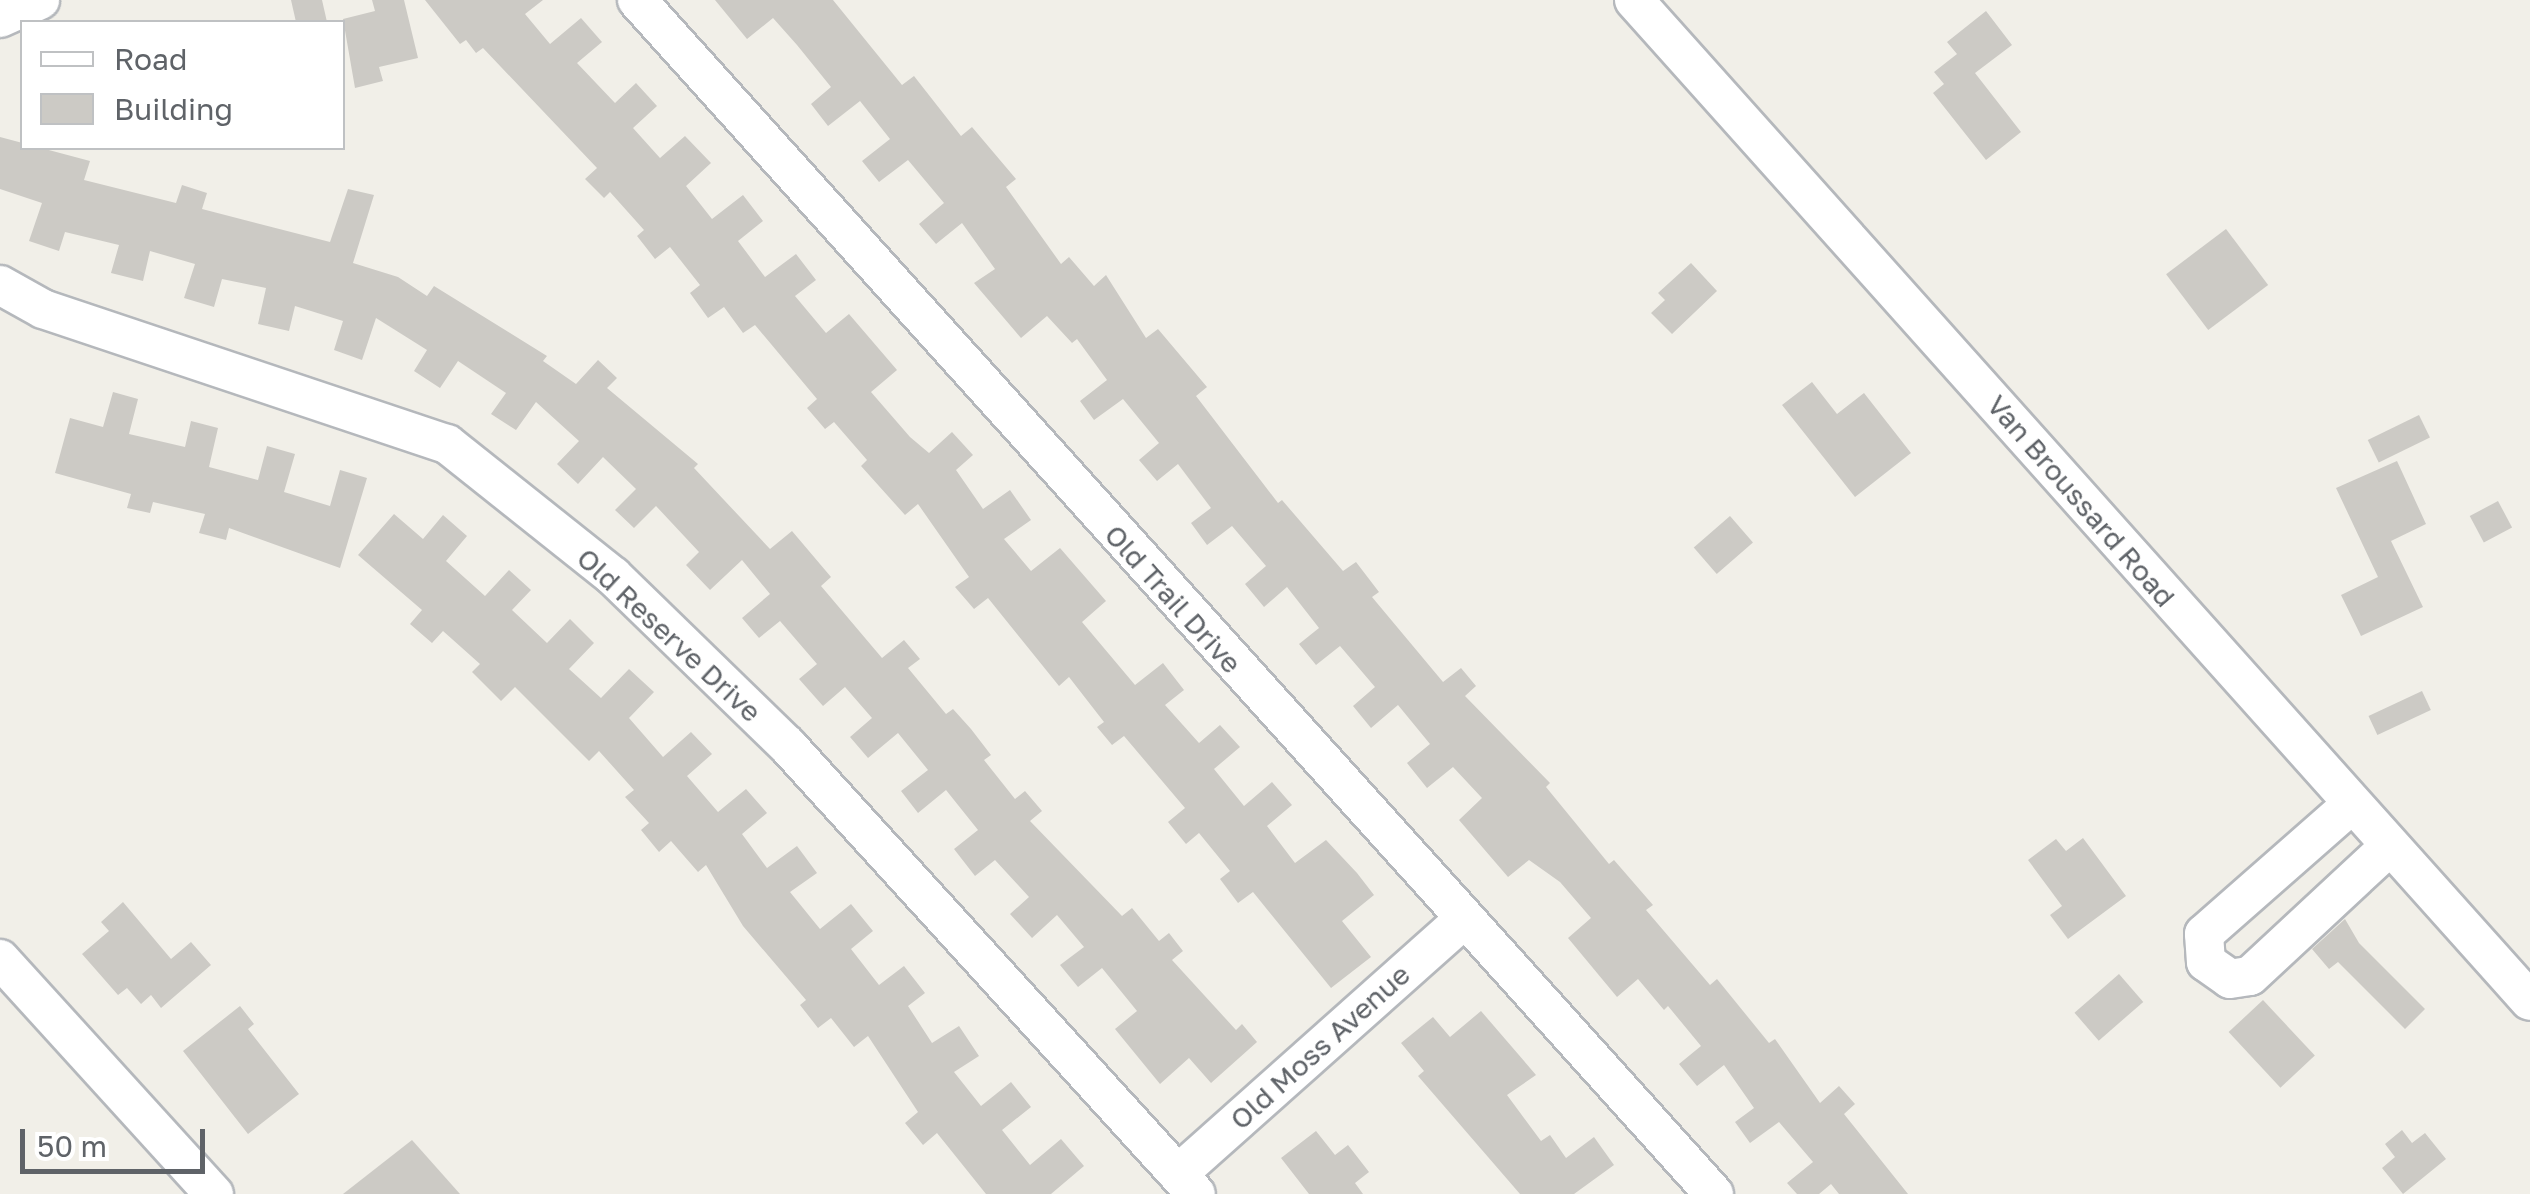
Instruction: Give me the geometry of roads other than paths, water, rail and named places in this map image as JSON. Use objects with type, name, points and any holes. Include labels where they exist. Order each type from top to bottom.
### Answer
[{"type":"street","points":[[0,18],[40,0]]},
{"type":"street","name":"Old Trail Drive","points":[[637,0],[1714,1194]]},
{"type":"street","name":"Van Broussard Road","points":[[1634,0],[2530,1000]]},
{"type":"street","name":"Old Reserve Drive","points":[[0,285],[43,308],[447,444],[613,576],[787,745],[1187,1184]]},
{"type":"street","points":[[2352,804],[2204,934],[2206,962],[2230,980],[2250,976],[2390,846]]},
{"type":"street","name":"Old Moss Avenue","points":[[1187,1184],[1463,920]]},
{"type":"street","points":[[0,959],[214,1194]]}]
